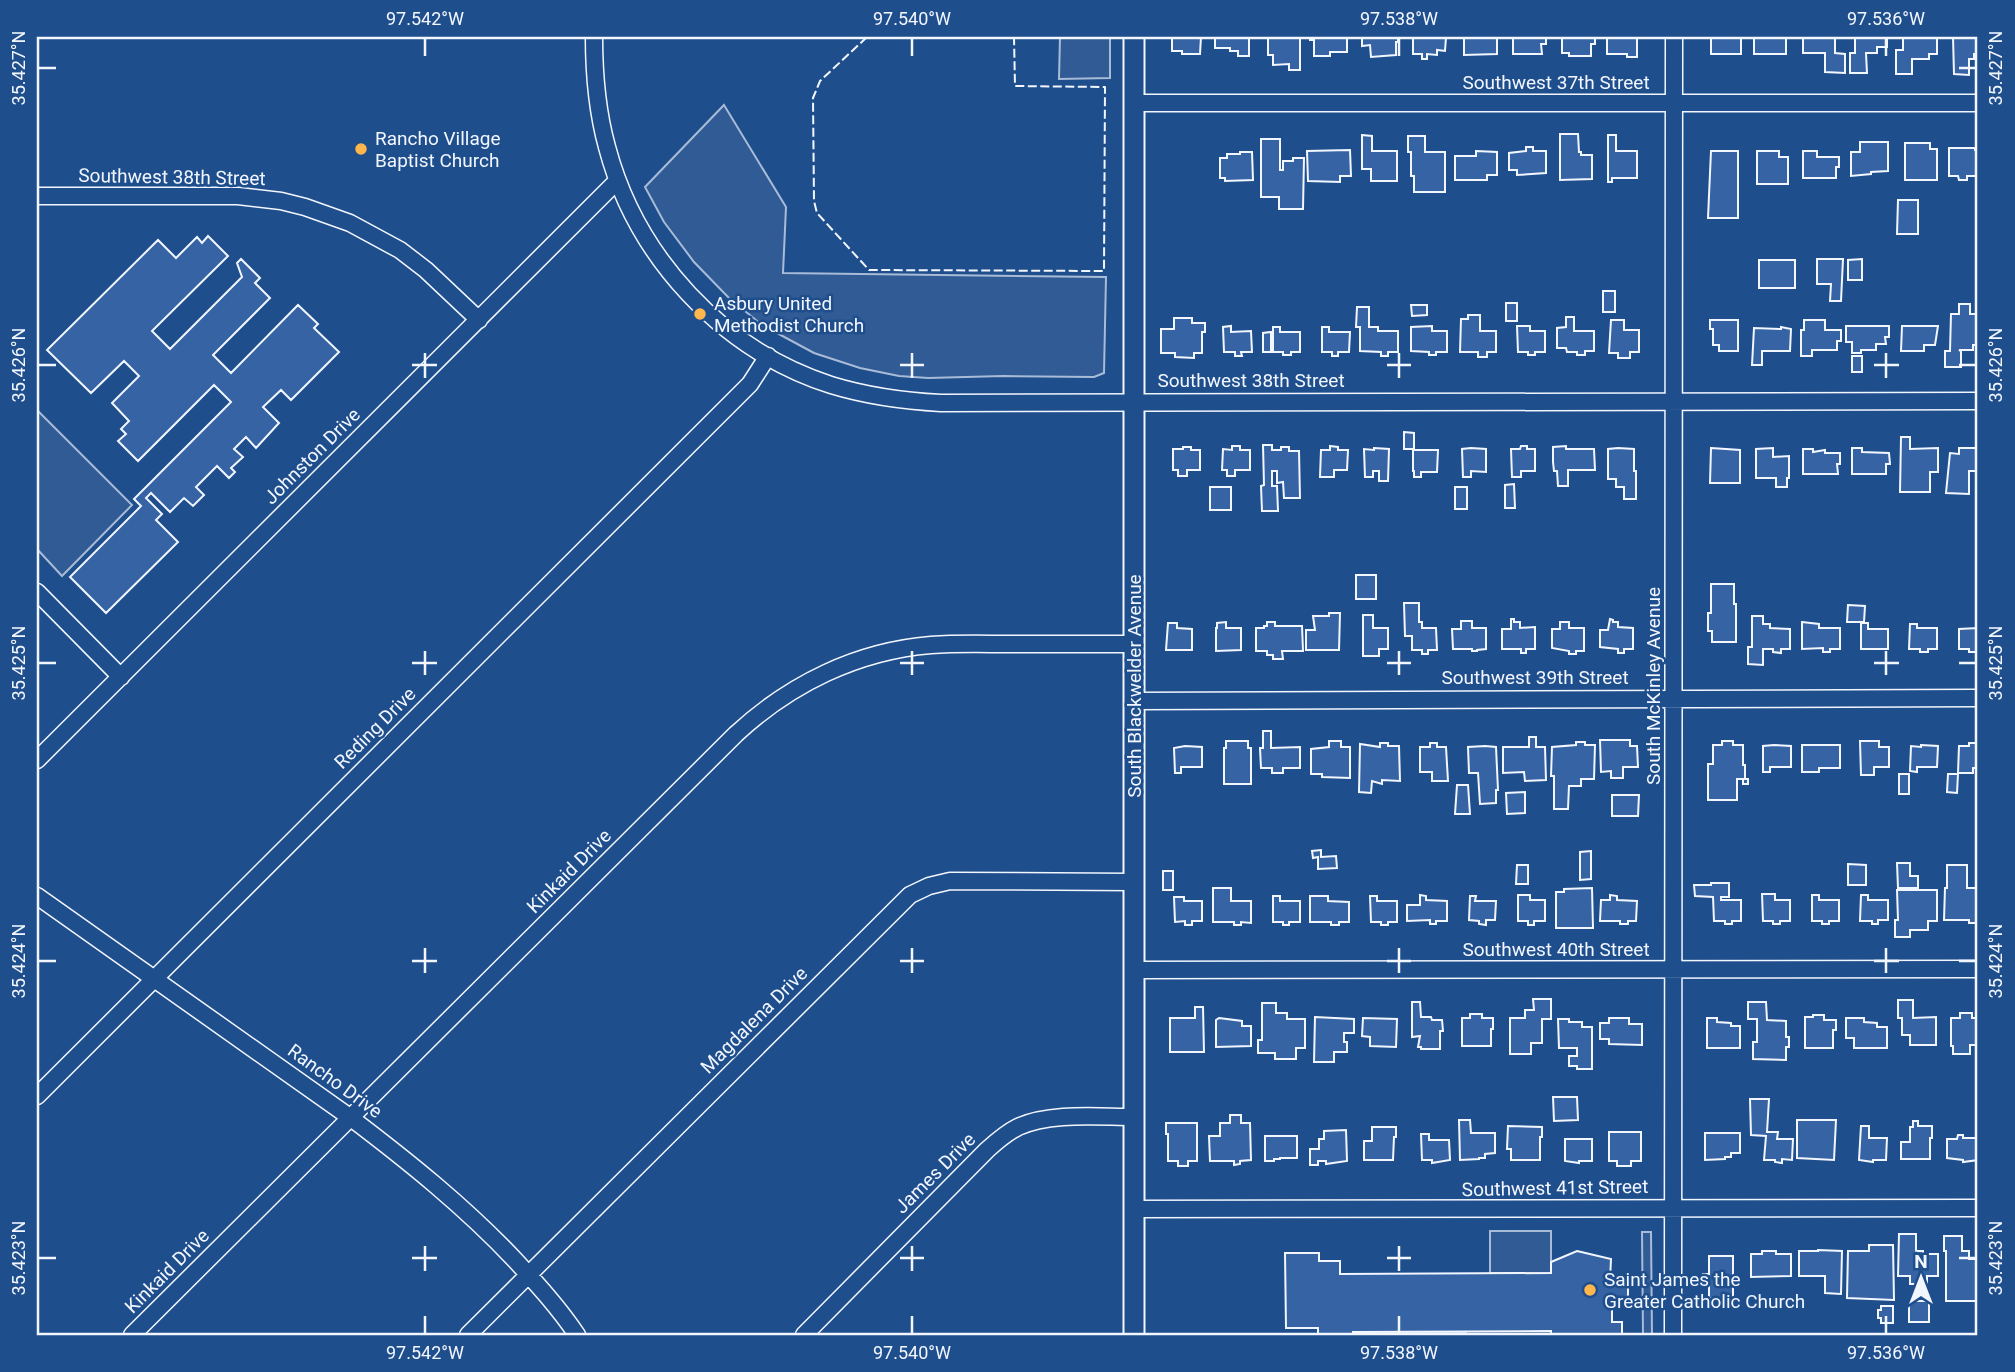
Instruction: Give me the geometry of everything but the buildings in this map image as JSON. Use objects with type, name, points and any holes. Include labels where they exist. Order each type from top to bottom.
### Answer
[{"type":"street","name":"Southwest 38th Street","points":[[594,37],[598,104],[607,148],[617,181],[648,242],[683,288],[720,324],[768,356],[800,373],[829,384],[894,399],[941,403],[1978,401]]},
{"type":"street","name":"South Blackwelder Avenue","points":[[1133,1335],[1134,37]]},
{"type":"street","name":"South McKinley Avenue","points":[[1673,1335],[1674,37]]},
{"type":"street","name":"Southwest 37th Street","points":[[1133,103],[1978,103]]},
{"type":"street","name":"Johnston Drive","points":[[37,760],[617,181]]},
{"type":"street","name":"Southwest 38th Street","points":[[37,196],[238,196],[305,207],[350,223],[400,250],[426,270],[479,320]]},
{"type":"street","name":"Reding Drive","points":[[37,1096],[750,384],[768,356]]},
{"type":"street","points":[[37,592],[121,677]]},
{"type":"street","name":"Kinkaid Drive","points":[[132,1335],[736,734],[787,693],[832,670],[881,653],[904,649],[958,644],[1134,644]]},
{"type":"street","name":"Southwest 39th Street","points":[[1134,701],[1978,698]]},
{"type":"street","name":"Magdalena Drive","points":[[468,1335],[910,895],[929,886],[950,881],[1134,882]]},
{"type":"street","name":"Rancho Drive","points":[[37,896],[399,1154],[477,1222],[550,1298],[577,1335]]},
{"type":"street","name":"Southwest 40th Street","points":[[1134,971],[1978,969]]},
{"type":"street","name":"James Drive","points":[[804,1335],[987,1150],[1009,1132],[1037,1121],[1058,1118],[1133,1117]]},
{"type":"street","name":"Southwest 41st Street","points":[[1133,1209],[1479,1211],[1978,1208]]},
{"type":"shaded area","points":[[1060,37],[1110,37],[1110,78],[1059,79]]},
{"type":"shaded area","points":[[724,105],[786,207],[783,273],[1106,277],[1104,373],[1094,377],[899,376],[860,368],[814,353],[762,325],[729,298],[694,262],[664,222],[645,187]]},
{"type":"shaded area","points":[[37,410],[132,505],[62,576],[37,549]]},
{"type":"shaded area","points":[[1490,1231],[1551,1231],[1551,1273],[1490,1273]]},
{"type":"shaded area","points":[[1642,1232],[1651,1232],[1652,1335],[1643,1335]]},
{"type":"shaded area","points":[[1353,1332],[1466,1332],[1466,1335],[1353,1335]]},
{"type":"fence","points":[[867,37],[820,81],[813,98],[814,201],[817,213],[869,270],[1104,271],[1105,87],[1015,86],[1014,37]]},
{"type":"place","name":"Rancho Village Baptist Church","points":[[361,149]]},
{"type":"place","name":"Asbury United Methodist Church","points":[[700,314]]},
{"type":"place","name":"Saint James the Greater Catholic Church","points":[[1590,1290]]}]
